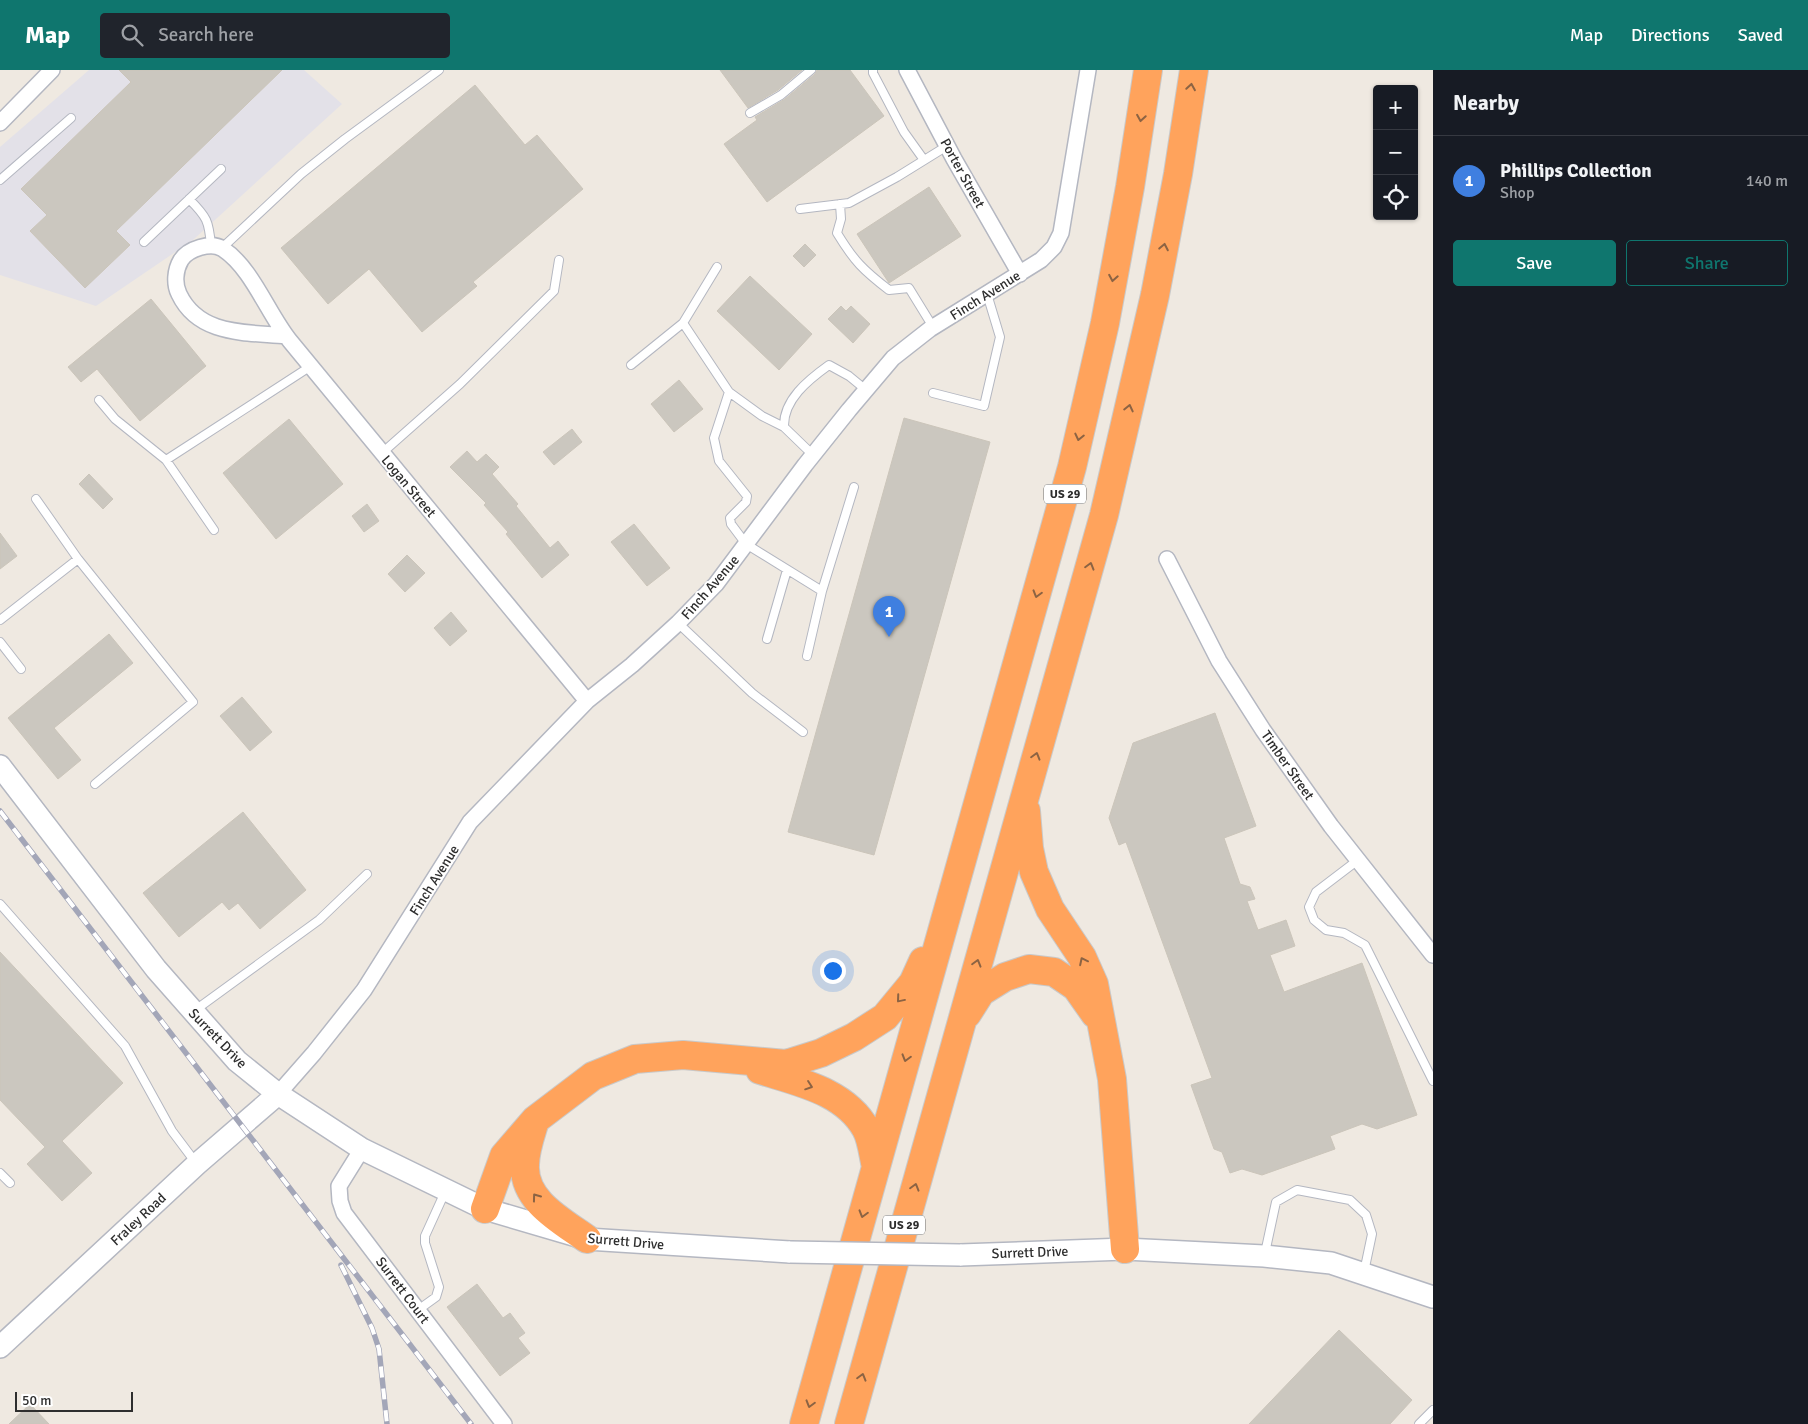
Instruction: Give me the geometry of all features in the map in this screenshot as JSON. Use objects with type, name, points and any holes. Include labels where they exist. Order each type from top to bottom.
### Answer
[{"type":"highway","name":"US 29","points":[[804,1424],[1072,467],[1105,323],[1130,187],[1148,70]]},
{"type":"highway","name":"US 29","points":[[849,1424],[1110,486],[1155,295],[1178,174],[1194,70]]},
{"type":"highway","points":[[1025,795],[1029,848],[1034,872],[1050,909],[1082,957],[1094,984],[1112,1079],[1125,1249]]},
{"type":"highway","points":[[485,1209],[504,1156],[535,1120],[593,1076],[635,1059],[682,1055],[786,1064],[822,1053],[854,1037],[885,1017],[913,983],[948,910]]},
{"type":"highway","points":[[959,1026],[981,992],[1005,977],[1029,969],[1054,972],[1076,987],[1102,1024]]},
{"type":"highway","points":[[730,1060],[828,1092],[854,1111],[867,1130],[876,1167]]},
{"type":"highway","points":[[535,1120],[525,1165],[528,1185],[539,1202],[549,1212],[587,1239]]},
{"type":"street","points":[[0,122],[52,70]]},
{"type":"street","name":"Porter Street","points":[[907,70],[947,146],[1020,274]]},
{"type":"street","name":"Finch Avenue","points":[[278,1094],[314,1053],[364,990],[470,822],[587,701],[632,665],[678,623],[716,584],[813,455],[893,358],[933,327],[1020,274],[1041,260],[1054,248],[1061,233],[1088,70]]},
{"type":"street","points":[[216,247],[190,251],[182,259],[176,271],[177,290],[189,311],[202,322],[221,329],[286,336]]},
{"type":"street","name":"Logan Street","points":[[216,247],[240,265],[286,336],[587,701]]},
{"type":"street","name":"Timber Street","points":[[1167,559],[1219,661],[1269,738],[1331,826],[1433,955]]},
{"type":"street","name":"Surrett Drive","points":[[0,766],[156,969],[192,1012],[237,1060],[278,1094],[362,1149],[485,1209],[587,1239],[790,1252],[960,1255],[1125,1249],[1264,1256],[1331,1262],[1433,1297]]},
{"type":"street","name":"Fraley Road","points":[[1,1344],[197,1164],[278,1094]]},
{"type":"street","name":"Surrett Court","points":[[362,1149],[339,1186],[340,1201],[344,1213],[504,1424]]},
{"type":"lane","points":[[189,199],[201,211],[209,226],[216,247],[345,138],[439,70]]},
{"type":"lane","points":[[750,113],[781,95],[811,70]]},
{"type":"lane","points":[[873,70],[904,132],[924,160]]},
{"type":"lane","points":[[0,180],[71,118]]},
{"type":"lane","points":[[800,209],[849,202],[897,177],[947,146]]},
{"type":"lane","points":[[144,242],[221,169]]},
{"type":"lane","points":[[840,204],[841,219],[837,233],[850,255],[864,271],[889,290],[910,288],[933,327]]},
{"type":"lane","points":[[382,453],[460,384],[554,291],[559,260]]},
{"type":"lane","points":[[631,365],[682,323],[716,267]]},
{"type":"lane","points":[[933,393],[984,406],[1000,337],[987,294]]},
{"type":"lane","points":[[682,323],[729,392],[762,416],[784,427],[813,455]]},
{"type":"lane","points":[[784,427],[784,417],[793,398],[811,378],[829,365],[849,376],[866,390]]},
{"type":"lane","points":[[166,460],[311,366]]},
{"type":"lane","points":[[729,392],[714,438],[719,462],[747,496],[746,502],[730,518],[731,524],[746,544],[822,591]]},
{"type":"lane","points":[[99,400],[115,419],[166,460],[214,530]]},
{"type":"lane","points":[[807,656],[822,591],[854,487]]},
{"type":"lane","points":[[36,499],[78,559],[193,702],[95,784]]},
{"type":"lane","points":[[0,620],[78,559]]},
{"type":"lane","points":[[767,639],[787,570]]},
{"type":"lane","points":[[678,623],[752,693],[803,732]]},
{"type":"lane","points":[[0,642],[20,669]]},
{"type":"lane","points":[[1358,860],[1316,892],[1309,907],[1314,920],[1326,930],[1344,933],[1365,945],[1433,1081]]},
{"type":"lane","points":[[192,1012],[319,920],[367,874]]},
{"type":"lane","points":[[0,904],[125,1046],[172,1131],[197,1164]]},
{"type":"lane","points":[[0,1173],[10,1183]]},
{"type":"lane","points":[[418,1310],[436,1297],[439,1288],[425,1243],[425,1236],[446,1190]]},
{"type":"lane","points":[[1264,1256],[1276,1202],[1297,1190],[1350,1200],[1366,1214],[1372,1234],[1364,1274]]},
{"type":"lane","points":[[1419,1424],[1433,1410]]},
{"type":"shaded area","points":[[89,70],[304,70],[342,104],[193,240],[96,306],[0,275],[0,147]]},
{"type":"building","points":[[119,70],[282,70],[116,231],[130,245],[85,288],[30,231],[47,215],[21,189],[131,82]]},
{"type":"building","points":[[720,70],[802,70],[778,90],[748,108]]},
{"type":"building","points":[[817,70],[850,70],[884,116],[767,202],[724,144],[757,120],[755,117],[785,99],[815,74]]},
{"type":"building","points":[[475,85],[525,145],[537,135],[583,189],[473,282],[477,286],[422,332],[369,269],[328,304],[281,248]]},
{"type":"building","points":[[929,187],[961,236],[889,283],[857,234]]},
{"type":"building","points":[[805,244],[816,255],[804,267],[793,256]]},
{"type":"building","points":[[750,276],[812,334],[779,370],[717,311]]},
{"type":"building","points":[[151,299],[206,366],[140,421],[97,369],[81,382],[68,367]]},
{"type":"building","points":[[841,306],[846,311],[851,306],[870,324],[853,343],[828,319]]},
{"type":"building","points":[[679,380],[703,409],[674,432],[651,404]]},
{"type":"building","points":[[904,418],[990,442],[874,855],[788,832]]},
{"type":"building","points":[[289,419],[343,484],[276,539],[223,473]]},
{"type":"building","points":[[572,429],[582,442],[554,465],[543,452]]},
{"type":"building","points":[[467,451],[477,462],[486,454],[499,467],[492,474],[518,504],[516,506],[550,548],[558,541],[569,555],[542,578],[506,534],[508,532],[484,505],[486,503],[450,467]]},
{"type":"building","points":[[89,474],[113,499],[103,509],[79,484]]},
{"type":"building","points":[[367,504],[379,521],[364,532],[352,516]]},
{"type":"building","points":[[634,524],[670,568],[647,586],[611,542]]},
{"type":"building","points":[[0,533],[17,556],[0,569]]},
{"type":"building","points":[[407,555],[425,573],[405,592],[388,574]]},
{"type":"building","points":[[451,612],[467,631],[450,646],[434,628]]},
{"type":"building","points":[[109,634],[133,663],[54,728],[81,760],[58,779],[8,718]]},
{"type":"building","points":[[242,697],[272,732],[250,751],[220,716]]},
{"type":"building","points":[[1215,713],[1256,826],[1224,838],[1240,884],[1250,887],[1255,899],[1247,901],[1258,930],[1286,920],[1295,946],[1270,955],[1284,992],[1362,963],[1417,1115],[1377,1129],[1362,1124],[1330,1136],[1335,1149],[1262,1175],[1242,1169],[1230,1173],[1222,1152],[1214,1149],[1191,1085],[1212,1078],[1126,842],[1119,845],[1109,818],[1133,743]]},
{"type":"building","points":[[243,812],[306,890],[260,929],[238,903],[229,910],[222,902],[179,937],[143,893]]},
{"type":"building","points":[[0,952],[123,1083],[62,1141],[92,1173],[62,1201],[27,1164],[45,1147],[0,1100]]},
{"type":"building","points":[[477,1284],[503,1318],[510,1313],[525,1333],[518,1338],[530,1353],[500,1376],[447,1307]]},
{"type":"building","points":[[1339,1330],[1412,1400],[1390,1424],[1249,1424]]},
{"type":"building","points":[[30,1404],[49,1424],[9,1424]]},
{"type":"railway","points":[[0,811],[471,1424]]},
{"type":"railway","points":[[341,1265],[372,1328],[379,1349],[387,1424]]},
{"type":"place","name":"Phillips Collection","points":[[889,637]]}]
